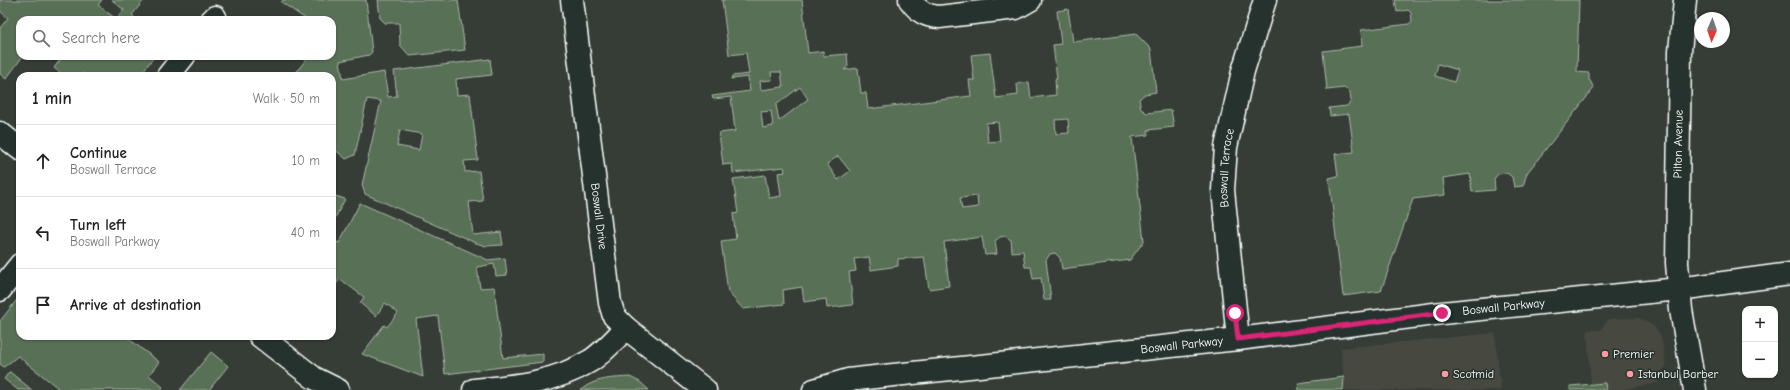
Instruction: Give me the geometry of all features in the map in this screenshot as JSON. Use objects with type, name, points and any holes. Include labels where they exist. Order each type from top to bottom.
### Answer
[{"type":"street","name":"Boswall Drive","points":[[572,0],[610,303],[614,316],[626,328],[705,390]]},
{"type":"street","points":[[910,0],[917,10],[929,16],[940,17],[1016,8],[1030,0]]},
{"type":"street","name":"Boswall Terrace","points":[[1238,339],[1224,197],[1226,147],[1234,110],[1265,0]]},
{"type":"street","name":"Pilton Avenue","points":[[1685,0],[1680,51],[1678,263],[1681,310],[1695,390]]},
{"type":"street","points":[[171,72],[181,60]]},
{"type":"street","points":[[0,133],[16,146]]},
{"type":"street","points":[[0,290],[16,270]]},
{"type":"street","name":"Boswall Parkway","points":[[814,390],[836,383],[862,378],[1238,339],[1442,313],[1679,289],[1790,274]]},
{"type":"street","points":[[474,390],[517,388],[545,381],[570,371],[591,360],[626,328]]},
{"type":"street","points":[[265,340],[314,378],[338,390]]},
{"type":"shaded area","points":[[1639,318],[1654,326],[1661,336],[1666,366],[1657,377],[1658,383],[1619,390],[1594,390],[1591,384],[1587,330],[1600,330],[1609,319]]},
{"type":"shaded area","points":[[1495,333],[1501,390],[1343,390],[1341,348]]},
{"type":"green space","points":[[0,0],[102,0],[98,5],[112,16],[16,16],[16,60],[20,60],[6,79],[0,74],[0,28],[8,18],[0,11]]},
{"type":"green space","points":[[112,0],[144,0],[132,15],[133,16],[119,16],[124,10]]},
{"type":"green space","points":[[283,0],[366,0],[372,52],[369,55],[340,61],[343,79],[384,72],[388,97],[397,96],[394,71],[490,59],[492,75],[456,79],[457,95],[470,94],[478,160],[464,161],[465,172],[479,171],[483,201],[469,202],[473,235],[501,232],[503,245],[486,246],[476,243],[365,194],[362,185],[381,101],[367,99],[355,155],[346,159],[336,150],[336,72],[296,72],[306,60],[336,60],[336,16],[301,16],[281,2]],"holes":[[[400,130],[422,134],[419,150],[397,146]]]},
{"type":"green space","points":[[378,0],[458,0],[465,50],[410,56],[400,45],[399,23],[385,23],[380,18]]},
{"type":"green space","points":[[722,0],[802,0],[808,53],[823,51],[824,56],[847,54],[848,66],[844,70],[858,68],[861,93],[866,93],[868,109],[971,96],[969,80],[974,80],[971,55],[990,53],[996,98],[1018,95],[1017,84],[1029,82],[1031,98],[1056,95],[1055,79],[1057,79],[1053,45],[1061,44],[1057,11],[1068,9],[1073,42],[1136,34],[1151,49],[1156,92],[1145,94],[1139,99],[1141,109],[1147,113],[1171,110],[1174,127],[1148,130],[1148,135],[1132,137],[1144,241],[1130,260],[1062,269],[1060,258],[1055,253],[1050,254],[1046,260],[1051,300],[1044,300],[1041,278],[1033,279],[1031,267],[1025,267],[1023,251],[1012,252],[1011,240],[1005,236],[1000,237],[995,241],[997,254],[985,255],[982,237],[944,242],[949,286],[929,289],[924,257],[898,259],[898,266],[871,270],[869,257],[854,259],[856,271],[849,272],[853,305],[827,308],[826,299],[804,302],[802,287],[783,290],[784,304],[743,309],[728,292],[721,241],[736,239],[733,214],[738,213],[733,179],[765,175],[769,198],[781,196],[778,173],[785,172],[784,167],[733,173],[732,164],[723,165],[719,133],[735,131],[731,97],[713,99],[712,96],[750,91],[748,77],[731,79],[732,76],[749,74],[746,53],[729,55]],"holes":[[[771,72],[781,72],[783,87],[761,90],[760,81],[772,80]],[[800,87],[808,99],[779,121],[776,105]],[[771,111],[773,126],[763,128],[761,112]],[[1068,119],[1069,133],[1056,134],[1055,120]],[[998,122],[1000,141],[988,142],[986,123]],[[838,156],[850,171],[838,180],[827,164]],[[977,196],[978,207],[962,209],[960,198]]]},
{"type":"green space","points":[[1395,0],[1579,0],[1577,72],[1589,73],[1589,79],[1594,88],[1527,173],[1523,186],[1514,187],[1512,177],[1507,173],[1498,174],[1494,179],[1495,190],[1472,192],[1470,174],[1443,178],[1445,195],[1413,199],[1381,291],[1343,296],[1329,178],[1338,176],[1335,154],[1354,152],[1349,114],[1330,116],[1329,108],[1347,106],[1351,101],[1350,92],[1344,88],[1327,90],[1323,51],[1362,46],[1361,30],[1409,24],[1412,21],[1411,13],[1408,10],[1397,12]],"holes":[[[1438,64],[1458,70],[1454,82],[1435,76]]]},
{"type":"green space","points":[[60,60],[152,60],[142,72],[60,72],[54,68]]},
{"type":"green space","points":[[336,196],[345,199],[336,216]]},
{"type":"green space","points":[[360,203],[488,260],[505,258],[507,275],[496,276],[494,264],[477,267],[480,288],[494,287],[503,358],[543,354],[543,362],[445,374],[438,316],[416,319],[423,377],[362,354],[384,325],[387,327],[398,313],[385,303],[376,316],[360,303],[364,297],[340,279],[336,284],[336,242],[339,243]]},
{"type":"green space","points":[[16,301],[16,340],[130,340],[159,362],[149,375],[163,387],[161,390],[57,390],[58,388],[18,356],[4,367],[0,364],[0,321]]},
{"type":"green space","points":[[211,352],[228,366],[209,390],[180,390]]},
{"type":"green space","points":[[9,372],[32,390],[18,390],[4,379]]},
{"type":"green space","points":[[630,377],[640,382],[649,390],[581,390],[598,381],[611,378]]},
{"type":"green space","points":[[1344,377],[1343,390],[1299,390],[1298,383]]},
{"type":"green space","points":[[1605,383],[1606,390],[1570,390],[1570,386]]},
{"type":"place","name":"Premier","points":[[1605,354]]},
{"type":"place","name":"Scotmid","points":[[1445,374]]},
{"type":"place","name":"Istanbul Barber","points":[[1630,374]]},
{"type":"route","points":[[1235,313],[1238,339],[1442,313]]}]
